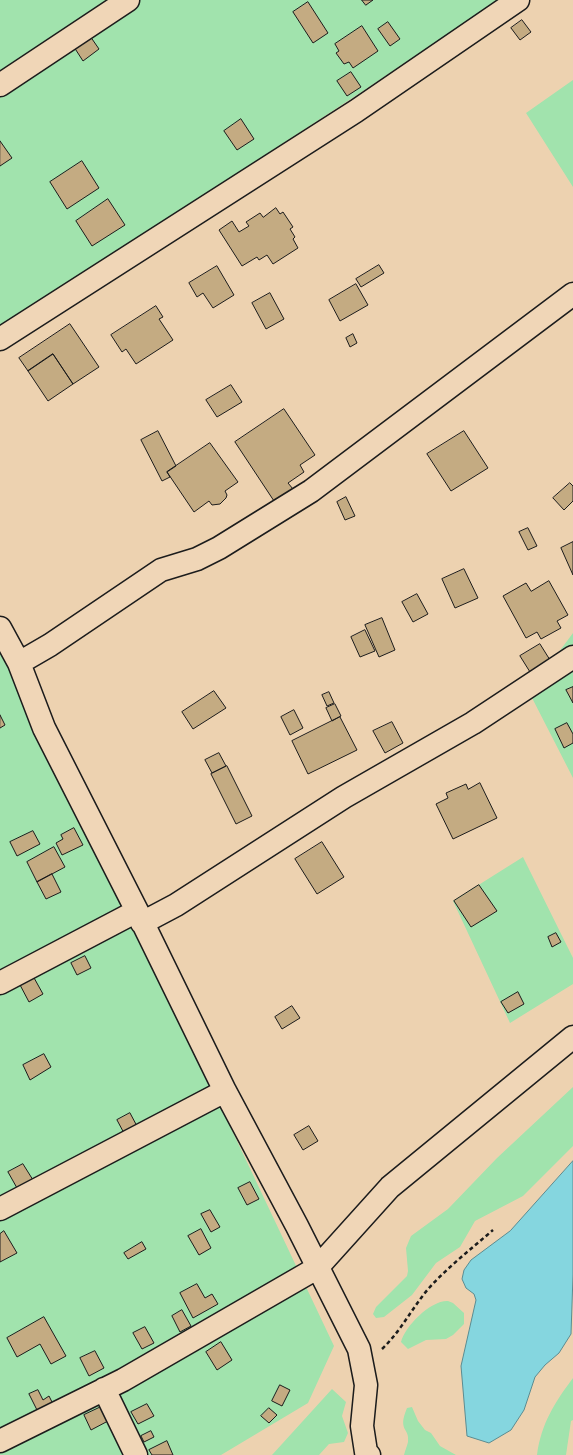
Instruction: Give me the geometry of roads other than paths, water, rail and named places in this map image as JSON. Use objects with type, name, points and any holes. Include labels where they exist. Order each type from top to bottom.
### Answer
[{"type":"lane","points":[[0,85],[128,0]]},
{"type":"lane","points":[[0,339],[356,111],[518,0]]},
{"type":"lane","points":[[19,663],[50,645],[161,570],[197,559],[219,548],[311,491],[573,294]]},
{"type":"lane","points":[[0,628],[19,663],[44,728],[140,917],[225,1091],[297,1226],[359,1349],[366,1385],[362,1426],[366,1452],[369,1455]]},
{"type":"lane","points":[[0,983],[140,917],[176,905],[344,797],[473,723],[573,657]]},
{"type":"lane","points":[[0,1441],[104,1389],[317,1268],[390,1188],[573,1037]]},
{"type":"lane","points":[[0,1209],[225,1091]]},
{"type":"lane","points":[[104,1389],[136,1455]]},
{"type":"water","points":[[573,1161],[573,1275],[571,1334],[559,1353],[545,1365],[535,1377],[524,1410],[511,1430],[489,1443],[467,1436],[461,1366],[476,1300],[474,1294],[466,1288],[462,1279],[464,1270],[471,1260],[510,1231]]}]
